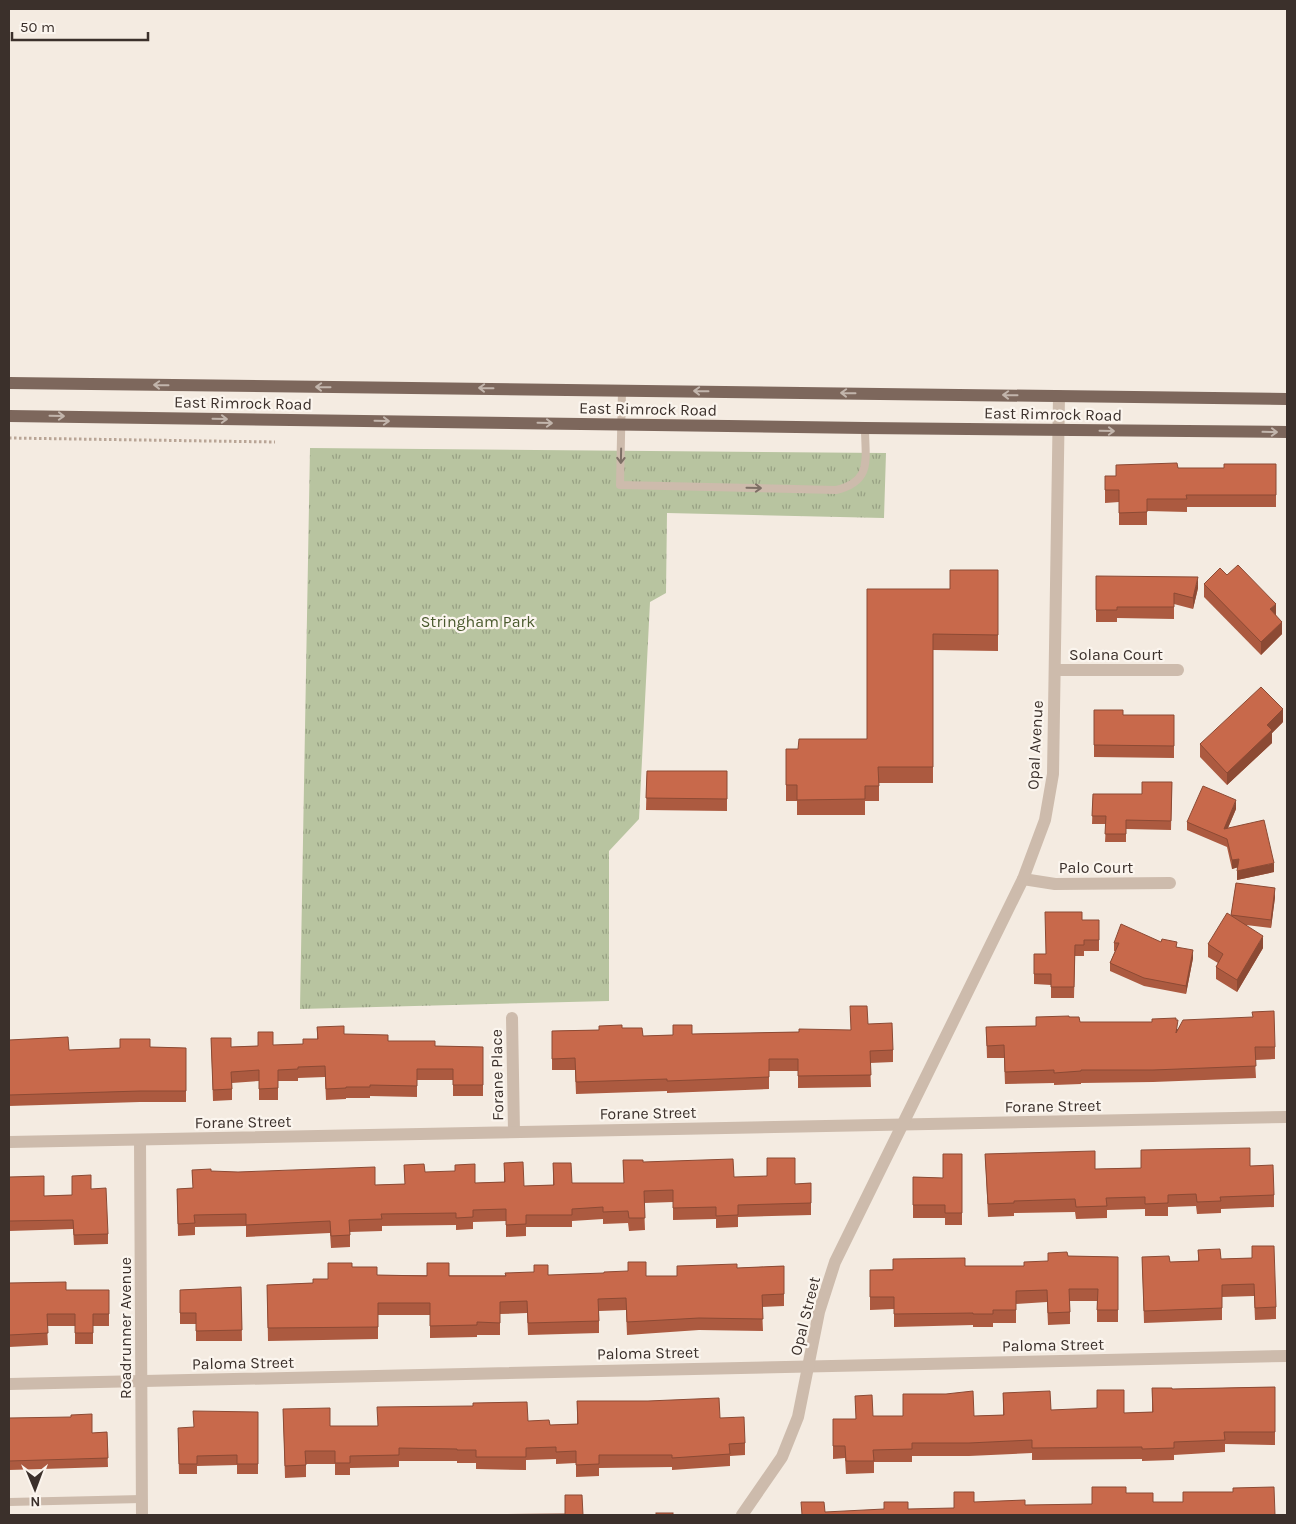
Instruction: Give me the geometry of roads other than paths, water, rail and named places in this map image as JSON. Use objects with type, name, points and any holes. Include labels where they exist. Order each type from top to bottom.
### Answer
[{"type":"main road","name":"East Rimrock Road","points":[[9,383],[1287,399]]},
{"type":"main road","name":"East Rimrock Road","points":[[9,416],[1287,432]]},
{"type":"street","name":"Opal Avenue","points":[[903,1125],[1023,879],[1045,820],[1053,774],[1059,396]]},
{"type":"street","name":"Solana Court","points":[[1055,670],[1178,670]]},
{"type":"street","name":"Palo Court","points":[[1023,879],[1055,884],[1170,884]]},
{"type":"street","name":"Forane Place","points":[[512,1018],[514,1132]]},
{"type":"street","name":"Forane Street","points":[[9,1142],[1287,1117]]},
{"type":"street","name":"Opal Street","points":[[742,1515],[782,1456],[798,1417],[820,1312],[836,1262],[903,1125]]},
{"type":"street","name":"Roadrunner Avenue","points":[[140,1140],[142,1515]]},
{"type":"street","name":"Paloma Street","points":[[9,1384],[1287,1356]]},
{"type":"lane","points":[[622,390],[620,485],[836,490],[848,487],[859,480],[865,470],[865,428]]},
{"type":"lane","points":[[9,1502],[142,1499]]},
{"type":"park label","name":"Stringham Park","points":[[478,621]]}]
